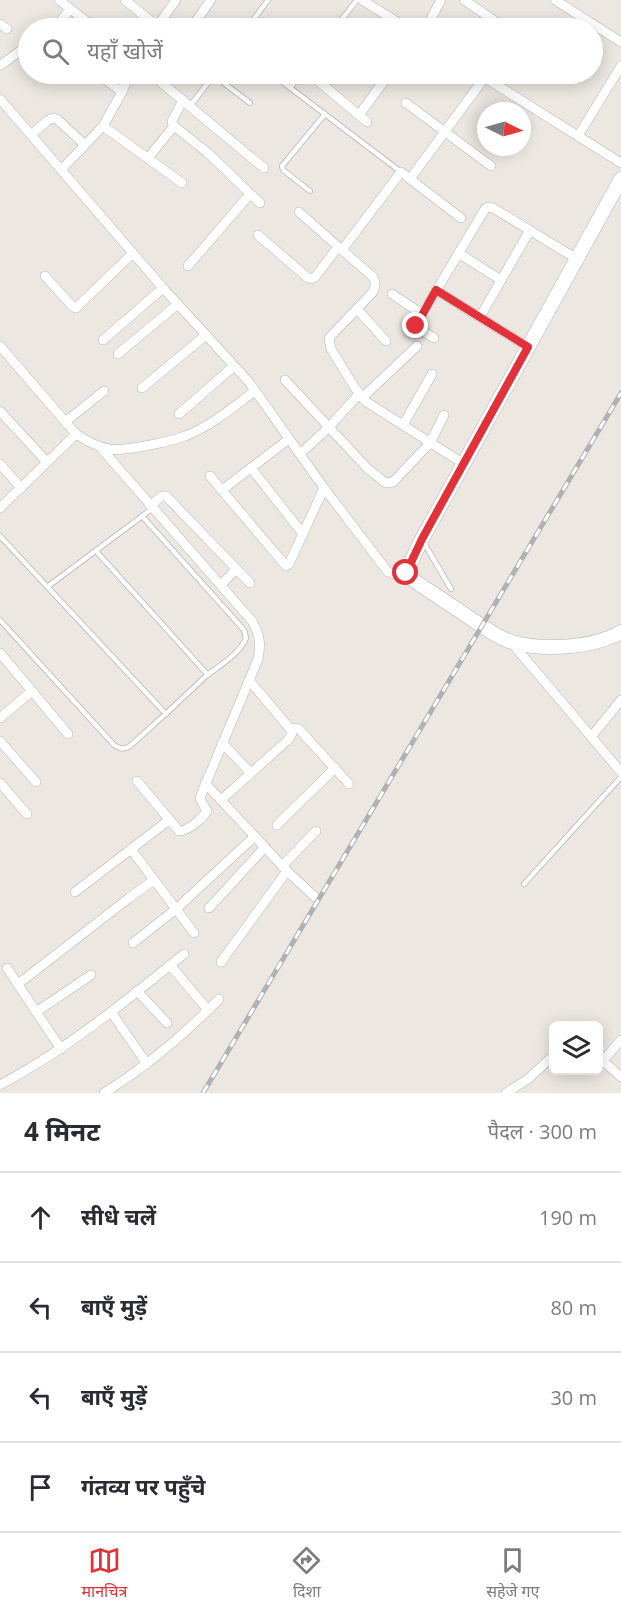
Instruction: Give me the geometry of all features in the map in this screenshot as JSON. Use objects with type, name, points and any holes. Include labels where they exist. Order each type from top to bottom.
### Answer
[{"type":"main road","points":[[620,634],[574,647],[534,646],[511,642],[483,626],[410,578],[406,573],[422,539],[621,179]]},
{"type":"street","points":[[59,0],[82,18]]},
{"type":"street","points":[[125,0],[146,18]]},
{"type":"street","points":[[164,18],[176,0]]},
{"type":"street","points":[[198,18],[211,0]]},
{"type":"street","points":[[362,0],[391,18]]},
{"type":"street","points":[[431,18],[441,0]]},
{"type":"street","points":[[464,0],[490,18]]},
{"type":"street","points":[[555,0],[583,18]]},
{"type":"street","points":[[63,18],[70,9]]},
{"type":"street","points":[[603,31],[621,42]]},
{"type":"street","points":[[1,65],[18,52]]},
{"type":"street","points":[[578,136],[621,66]]},
{"type":"street","points":[[111,84],[122,92]]},
{"type":"street","points":[[61,170],[103,126],[125,84]]},
{"type":"street","points":[[165,84],[264,168]]},
{"type":"street","points":[[322,84],[367,122]]},
{"type":"street","points":[[359,115],[382,84]]},
{"type":"street","points":[[410,179],[476,84]]},
{"type":"street","points":[[496,84],[621,163]]},
{"type":"street","points":[[0,99],[255,391],[324,488],[388,572],[397,575],[406,573]]},
{"type":"street","points":[[186,103],[173,119],[174,126],[208,153],[260,203]]},
{"type":"street","points":[[406,103],[490,166]]},
{"type":"street","points":[[32,134],[53,118],[57,119],[85,146]]},
{"type":"street","points":[[103,126],[182,183]]},
{"type":"street","points":[[148,158],[174,126]]},
{"type":"street","points":[[258,235],[311,279],[340,248],[401,172],[461,218]]},
{"type":"street","points":[[188,266],[250,194]]},
{"type":"street","points":[[434,339],[416,327],[482,212],[488,207],[577,259]]},
{"type":"street","points":[[299,212],[376,282],[373,292],[329,338],[331,349],[361,396],[464,464]]},
{"type":"street","points":[[480,317],[530,230]]},
{"type":"street","points":[[45,276],[76,308],[133,253]]},
{"type":"street","points":[[458,253],[501,280]]},
{"type":"street","points":[[103,340],[163,288]]},
{"type":"street","points":[[436,290],[528,347]]},
{"type":"street","points":[[392,294],[422,314]]},
{"type":"street","points":[[118,354],[178,304]]},
{"type":"street","points":[[357,309],[386,341]]},
{"type":"street","points":[[142,388],[206,335]]},
{"type":"street","points":[[0,346],[76,434],[100,447],[121,450],[172,441],[205,426],[255,391]]},
{"type":"street","points":[[300,454],[417,346]]},
{"type":"street","points":[[179,414],[234,366]]},
{"type":"street","points":[[403,425],[432,374]]},
{"type":"street","points":[[285,380],[368,469],[386,483],[393,482],[430,443],[444,415]]},
{"type":"street","points":[[65,422],[104,391]]},
{"type":"street","points":[[0,411],[47,462]]},
{"type":"street","points":[[1,505],[76,434]]},
{"type":"street","points":[[222,490],[290,439]]},
{"type":"street","points":[[100,447],[252,621],[259,634],[261,645],[249,680],[205,783],[201,795],[202,804],[207,811],[204,816],[182,832],[177,830],[137,781]]},
{"type":"street","points":[[0,464],[21,488]]},
{"type":"street","points":[[251,468],[303,534]]},
{"type":"street","points":[[210,476],[286,566],[289,564],[324,488]]},
{"type":"street","points":[[152,507],[162,496],[166,496],[250,583]]},
{"type":"street","points":[[195,555],[209,540]]},
{"type":"street","points":[[221,585],[236,568]]},
{"type":"street","points":[[511,642],[621,775]]},
{"type":"street","points":[[0,653],[68,734]]},
{"type":"street","points":[[221,800],[292,734],[249,680]]},
{"type":"street","points":[[0,718],[32,691]]},
{"type":"street","points":[[591,737],[621,699]]},
{"type":"street","points":[[291,730],[299,729],[349,784]]},
{"type":"street","points":[[0,741],[36,782]]},
{"type":"street","points":[[222,743],[251,773]]},
{"type":"street","points":[[277,825],[335,768]]},
{"type":"street","points":[[205,783],[315,897]]},
{"type":"street","points":[[1,787],[27,814]]},
{"type":"street","points":[[75,892],[169,820]]},
{"type":"street","points":[[221,962],[285,868],[316,831]]},
{"type":"street","points":[[133,944],[176,909],[255,836]]},
{"type":"street","points":[[209,908],[265,847]]},
{"type":"street","points":[[131,849],[194,933]]},
{"type":"street","points":[[18,984],[154,880]]},
{"type":"street","points":[[0,1085],[33,1068],[111,1012],[184,954]]},
{"type":"street","points":[[170,965],[208,1010]]},
{"type":"street","points":[[7,968],[61,1048]]},
{"type":"street","points":[[36,1012],[91,975]]},
{"type":"street","points":[[137,991],[167,1023]]},
{"type":"street","points":[[104,1093],[147,1064],[219,999]]},
{"type":"street","points":[[111,1012],[147,1064]]},
{"type":"street","points":[[603,1057],[621,1040]]},
{"type":"street","points":[[506,1093],[528,1079],[549,1060]]},
{"type":"street","points":[[603,1062],[621,1077]]},
{"type":"lane","points":[[254,18],[268,0]]},
{"type":"lane","points":[[343,18],[357,0]]},
{"type":"lane","points":[[186,103],[204,84]]},
{"type":"lane","points":[[226,84],[250,103]]},
{"type":"lane","points":[[287,84],[401,172]]},
{"type":"lane","points":[[309,191],[283,170],[282,166],[325,114]]},
{"type":"lane","points":[[47,587],[152,507]]},
{"type":"lane","points":[[0,620],[118,748],[124,749],[130,746],[243,645],[246,638],[244,630],[142,516]]},
{"type":"lane","points":[[0,537],[166,714]]},
{"type":"lane","points":[[422,539],[451,588]]},
{"type":"lane","points":[[96,550],[208,675]]},
{"type":"lane","points":[[524,884],[621,775]]},
{"type":"railway","points":[[203,1093],[621,393]]},
{"type":"route","points":[[406,573],[422,539],[528,347],[436,290],[416,326]]}]
